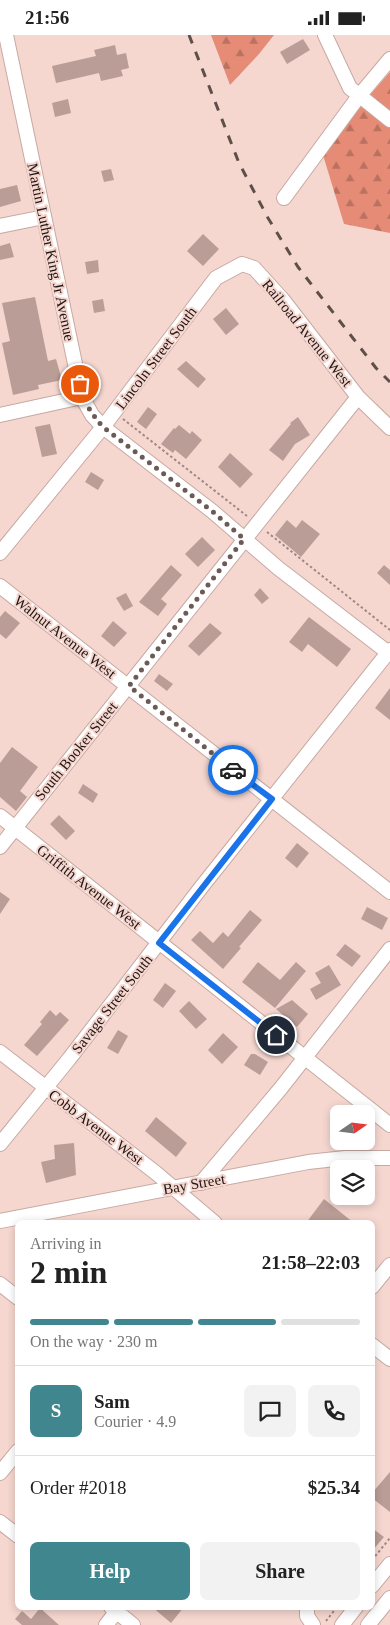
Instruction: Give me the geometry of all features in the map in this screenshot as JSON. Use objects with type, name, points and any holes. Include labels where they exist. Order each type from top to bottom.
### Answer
[{"type":"street","points":[[325,35],[350,88],[390,120]]},
{"type":"street","name":"Martin Luther King Jr Avenue","points":[[5,42],[82,397],[92,415],[103,427],[212,511],[278,568],[389,653]]},
{"type":"street","points":[[284,197],[390,59]]},
{"type":"street","points":[[0,226],[44,217]]},
{"type":"street","name":"Railroad Avenue West","points":[[216,278],[242,264],[254,268],[283,300],[358,397],[390,428]]},
{"type":"street","name":"Lincoln Street South","points":[[0,553],[103,427],[216,278]]},
{"type":"street","points":[[0,415],[82,397]]},
{"type":"street","name":"South Booker Street","points":[[0,847],[358,397]]},
{"type":"street","name":"Walnut Avenue West","points":[[0,586],[390,892]]},
{"type":"street","name":"Savage Street South","points":[[0,1143],[389,653]]},
{"type":"street","name":"Griffith Avenue West","points":[[0,816],[390,1125]]},
{"type":"street","points":[[201,1183],[305,1058],[390,949]]},
{"type":"street","name":"Cobb Avenue West","points":[[0,1052],[173,1187],[212,1220]]},
{"type":"street","name":"Bay Street","points":[[0,1221],[308,1162],[390,1158]]},
{"type":"street","points":[[375,1283],[390,1265]]},
{"type":"street","points":[[0,1284],[15,1295]]},
{"type":"street","points":[[375,1347],[390,1359]]},
{"type":"street","points":[[3,1465],[15,1454]]},
{"type":"street","points":[[0,1523],[15,1534]]},
{"type":"street","points":[[375,1579],[390,1564]]},
{"type":"street","points":[[375,1581],[390,1591]]},
{"type":"street","points":[[368,1625],[390,1598]]},
{"type":"street","points":[[106,1625],[115,1610]]},
{"type":"street","points":[[117,1610],[133,1625]]},
{"type":"street","points":[[307,1610],[313,1625]]},
{"type":"street","points":[[342,1625],[354,1610]]},
{"type":"path","points":[[375,1556],[390,1538]]},
{"type":"path","points":[[322,1625],[334,1610]]},
{"type":"green space","points":[[211,35],[274,35],[230,85]]},
{"type":"green space","points":[[390,72],[390,112],[369,96]]},
{"type":"green space","points":[[361,106],[390,128],[390,233],[344,224],[323,155]]},
{"type":"building","points":[[303,39],[310,50],[287,64],[280,52]]},
{"type":"building","points":[[115,45],[117,55],[126,53],[129,68],[121,70],[123,76],[101,81],[99,73],[56,83],[52,66],[96,56],[94,50]]},
{"type":"building","points":[[68,99],[71,113],[55,117],[52,103]]},
{"type":"building","points":[[111,169],[114,180],[104,182],[101,171]]},
{"type":"building","points":[[17,185],[21,201],[0,207],[0,189]]},
{"type":"building","points":[[203,234],[219,249],[203,266],[187,251]]},
{"type":"building","points":[[10,243],[14,257],[0,260],[0,246]]},
{"type":"building","points":[[98,260],[99,272],[87,274],[85,262]]},
{"type":"building","points":[[35,297],[48,361],[56,359],[62,380],[38,385],[39,389],[13,395],[2,343],[10,341],[2,303]]},
{"type":"building","points":[[103,299],[105,311],[94,313],[92,301]]},
{"type":"building","points":[[226,308],[239,324],[226,335],[213,319]]},
{"type":"building","points":[[186,361],[206,379],[198,388],[177,369]]},
{"type":"building","points":[[148,407],[157,414],[146,429],[137,422]]},
{"type":"building","points":[[298,417],[310,435],[295,444],[283,461],[269,450],[290,423]]},
{"type":"building","points":[[50,424],[57,454],[42,457],[35,427]]},
{"type":"building","points":[[179,425],[190,434],[192,431],[202,440],[186,459],[175,450],[173,453],[161,444],[174,428]]},
{"type":"building","points":[[230,453],[253,474],[240,488],[218,467]]},
{"type":"building","points":[[91,472],[104,480],[98,490],[85,482]]},
{"type":"building","points":[[287,520],[296,528],[302,520],[320,534],[301,557],[275,535]]},
{"type":"building","points":[[202,537],[215,550],[198,567],[185,554]]},
{"type":"building","points":[[171,565],[182,575],[161,599],[167,604],[158,616],[139,602]]},
{"type":"building","points":[[384,565],[390,570],[390,585],[377,573]]},
{"type":"building","points":[[260,588],[269,598],[262,604],[254,595]]},
{"type":"building","points":[[126,593],[133,606],[124,611],[116,598]]},
{"type":"building","points":[[5,611],[20,623],[6,639],[0,634],[0,617]]},
{"type":"building","points":[[309,617],[351,649],[337,667],[308,644],[302,652],[289,642]]},
{"type":"building","points":[[113,621],[127,633],[114,647],[101,636]]},
{"type":"building","points":[[210,623],[222,633],[199,656],[188,646]]},
{"type":"building","points":[[159,674],[173,684],[167,691],[154,681]]},
{"type":"building","points":[[390,688],[390,720],[375,708]]},
{"type":"building","points":[[12,747],[38,767],[20,791],[27,797],[16,811],[0,797],[0,763]]},
{"type":"building","points":[[83,784],[98,794],[93,803],[78,793]]},
{"type":"building","points":[[59,815],[75,831],[66,840],[50,824]]},
{"type":"building","points":[[297,843],[309,853],[297,868],[285,858]]},
{"type":"building","points":[[0,892],[10,899],[0,914]]},
{"type":"building","points":[[367,907],[388,918],[382,930],[361,919]]},
{"type":"building","points":[[250,910],[262,920],[223,969],[191,940],[200,931],[213,943],[223,932],[228,937]]},
{"type":"building","points":[[345,944],[361,956],[352,967],[336,955]]},
{"type":"building","points":[[258,962],[280,980],[296,962],[306,971],[275,1008],[242,982]]},
{"type":"building","points":[[329,965],[341,985],[316,1000],[310,989],[321,983],[315,973]]},
{"type":"building","points":[[165,983],[176,991],[163,1008],[153,1000]]},
{"type":"building","points":[[292,1000],[308,1014],[297,1027],[276,1009]]},
{"type":"building","points":[[189,1001],[207,1019],[196,1029],[179,1011]]},
{"type":"building","points":[[50,1010],[56,1016],[60,1012],[69,1020],[37,1056],[24,1045],[42,1024],[40,1022]]},
{"type":"building","points":[[118,1030],[128,1036],[118,1054],[107,1048]]},
{"type":"building","points":[[223,1033],[238,1047],[222,1064],[208,1050]]},
{"type":"building","points":[[251,1054],[255,1054],[268,1062],[260,1075],[244,1065]]},
{"type":"building","points":[[156,1117],[187,1143],[176,1157],[145,1131]]},
{"type":"building","points":[[74,1143],[76,1175],[46,1183],[41,1162],[55,1159],[54,1145]]},
{"type":"building","points":[[324,1199],[350,1220],[308,1220]]},
{"type":"building","points":[[390,1472],[390,1512],[375,1500],[375,1490]]},
{"type":"building","points":[[375,1530],[384,1537],[375,1548]]},
{"type":"building","points":[[38,1610],[42,1610],[59,1625],[22,1625],[15,1619],[22,1611],[31,1619]]},
{"type":"building","points":[[156,1610],[182,1610],[171,1623]]},
{"type":"railway","points":[[189,35],[239,163],[268,218],[298,267],[376,368],[390,382]]},
{"type":"way so far","points":[[80,384],[85,403],[92,415],[103,427],[212,511],[244,539],[129,686],[233,770]]},
{"type":"route","points":[[233,770],[272,799],[159,943],[276,1035]]}]
